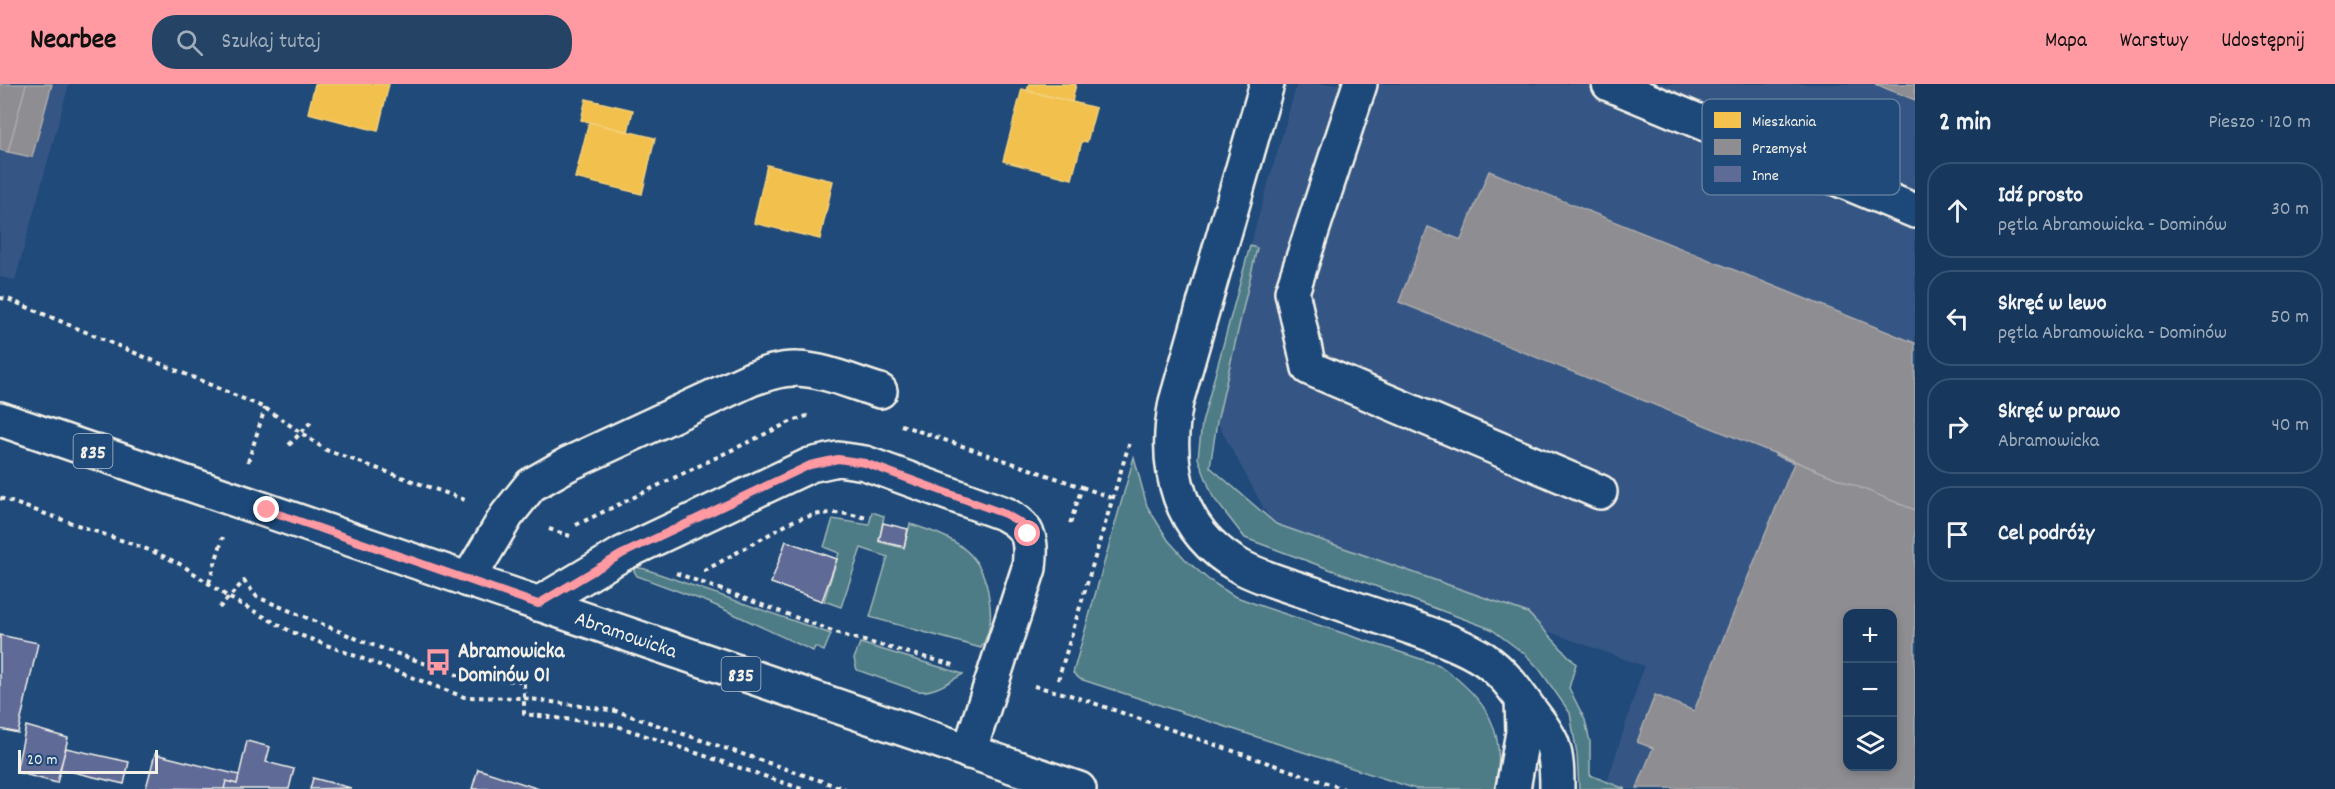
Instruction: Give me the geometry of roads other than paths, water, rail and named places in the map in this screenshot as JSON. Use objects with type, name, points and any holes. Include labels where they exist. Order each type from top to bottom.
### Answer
[{"type":"main road","points":[[1267,84],[1176,402],[1170,445],[1178,491],[1185,510],[1203,537],[1242,567],[1294,588],[1455,643],[1480,656],[1499,670],[1511,682],[1551,743],[1556,767],[1557,789]]},
{"type":"main road","points":[[1360,84],[1292,292],[1309,368],[1600,492]]},
{"type":"main road","points":[[1609,84],[1702,123]]},
{"type":"main road","points":[[1876,195],[1915,211]]},
{"type":"main road","points":[[468,580],[507,515],[531,485],[568,464],[751,379],[796,369],[822,373],[880,391]]},
{"type":"main road","name":"Abramowicka","points":[[0,419],[1078,789]]},
{"type":"main road","points":[[538,604],[622,554],[810,465],[838,459],[865,463],[1005,514],[1021,523],[1028,534],[1031,550],[1029,568],[969,752]]},
{"type":"main road","points":[[1513,789],[1523,732],[1522,699]]},
{"type":"place","name":"Abramowicka Dominów 01","points":[[438,662]]}]
